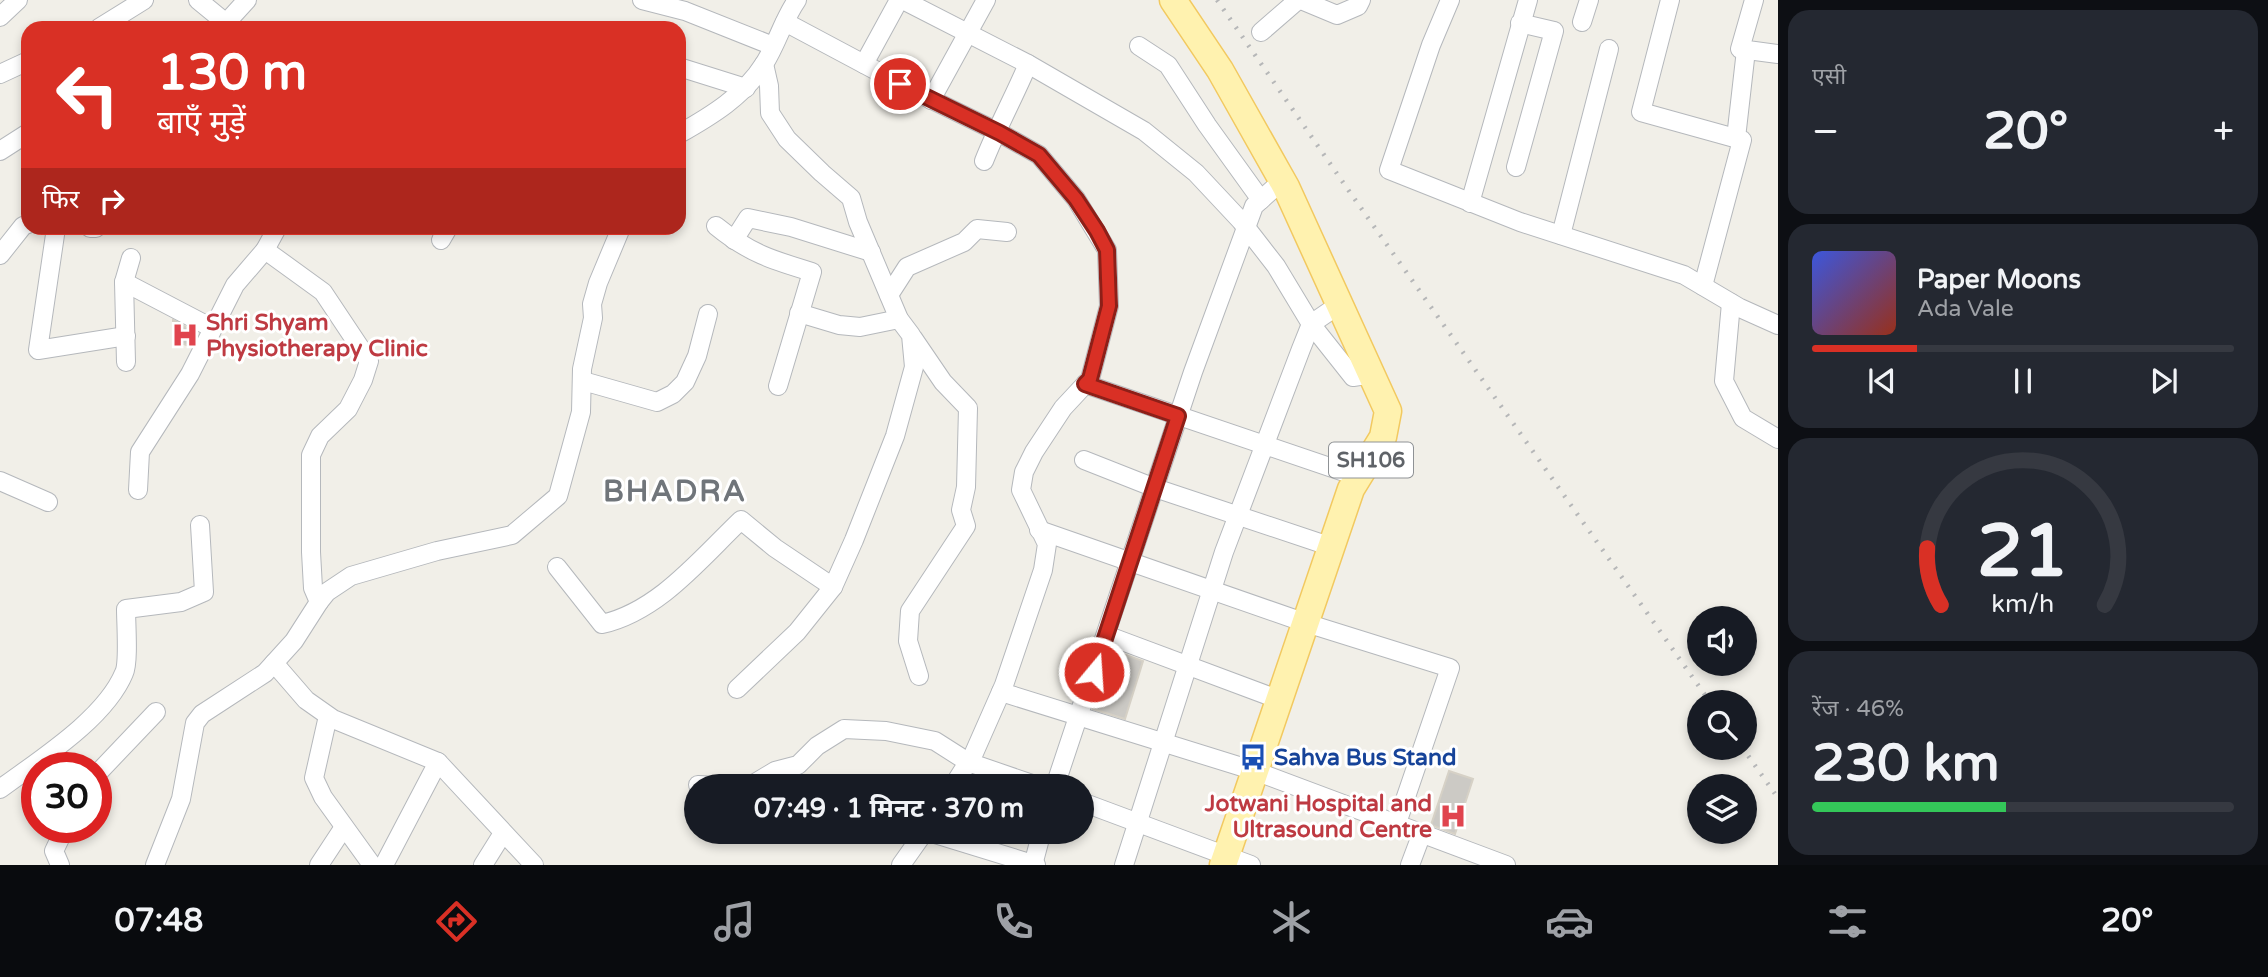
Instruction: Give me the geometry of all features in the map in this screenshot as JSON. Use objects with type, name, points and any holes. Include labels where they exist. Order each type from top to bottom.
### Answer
[{"type":"main road","name":"SH106","points":[[1173,0],[1220,70],[1282,181],[1388,411],[1383,437],[1351,489],[1255,772],[1233,862]]},
{"type":"street","points":[[0,17],[18,0]]},
{"type":"street","points":[[110,21],[144,0]]},
{"type":"street","points":[[198,0],[223,21]]},
{"type":"street","points":[[232,21],[247,0]]},
{"type":"street","points":[[642,0],[685,11],[773,46]]},
{"type":"street","points":[[686,130],[746,88],[764,64],[797,0]]},
{"type":"street","points":[[864,64],[901,0],[1028,64],[1144,131],[1196,173],[1246,228],[1276,266],[1311,324],[1353,377],[1372,374]]},
{"type":"street","points":[[931,100],[986,0]]},
{"type":"street","points":[[1261,33],[1300,0],[1337,15],[1358,5],[1361,0]]},
{"type":"street","points":[[1450,0],[1431,45],[1390,170],[1470,203],[1684,275],[1731,303],[1778,325]]},
{"type":"street","points":[[1470,203],[1528,0]]},
{"type":"street","points":[[1582,22],[1589,0]]},
{"type":"street","points":[[1670,0],[1642,112],[1742,140],[1703,286]]},
{"type":"street","points":[[1754,0],[1740,49],[1778,54]]},
{"type":"street","points":[[785,22],[931,100],[996,130],[1039,155],[1076,199],[1107,250],[1109,306],[1090,379],[1063,408],[1024,472],[1021,491],[1048,544],[1043,570],[1001,692],[960,774]]},
{"type":"street","points":[[1516,167],[1554,31],[1520,23]]},
{"type":"street","points":[[1139,46],[1168,65],[1261,200]]},
{"type":"street","points":[[1561,235],[1609,49]]},
{"type":"street","points":[[1736,138],[1746,50]]},
{"type":"street","points":[[0,74],[21,64]]},
{"type":"street","points":[[764,64],[771,113],[787,139],[851,198],[858,222],[899,319],[943,382],[968,408],[966,487],[961,510],[966,526],[910,611],[908,641],[919,676]]},
{"type":"street","points":[[984,160],[1028,64]]},
{"type":"street","points":[[686,69],[746,88]]},
{"type":"street","points":[[0,151],[21,138]]},
{"type":"street","points":[[1059,774],[1178,416],[1254,206],[1282,181]]},
{"type":"street","points":[[734,240],[748,218],[871,252]]},
{"type":"street","points":[[716,226],[734,240],[773,260],[812,272],[778,386]]},
{"type":"street","points":[[0,255],[21,229]]},
{"type":"street","points":[[889,295],[907,267],[964,242],[977,229],[1007,232]]},
{"type":"street","points":[[55,235],[38,350],[126,336]]},
{"type":"street","points":[[138,490],[140,452],[190,374],[235,285],[265,250],[273,235]]},
{"type":"street","points":[[155,865],[181,799],[195,723],[202,714],[265,673],[294,641],[327,592],[351,576],[437,551],[512,535],[558,496],[581,412],[582,369],[597,283],[618,235]]},
{"type":"street","points":[[265,250],[323,292],[369,361],[363,380],[348,408],[320,436],[311,455],[311,552],[313,588],[319,602]]},
{"type":"street","points":[[126,362],[124,282],[131,258]]},
{"type":"street","points":[[124,282],[212,328]]},
{"type":"street","points":[[1731,303],[1724,381],[1742,418],[1778,439]]},
{"type":"street","points":[[1124,865],[1212,590],[1311,324],[1340,304]]},
{"type":"street","points":[[799,313],[839,326],[860,327],[899,319]]},
{"type":"street","points":[[583,381],[657,402],[673,394],[685,382],[697,356],[708,314]]},
{"type":"street","points":[[737,689],[797,632],[833,587],[895,436],[914,367],[911,335]]},
{"type":"street","points":[[1085,384],[1359,477]]},
{"type":"street","points":[[1084,460],[1155,488],[1332,547]]},
{"type":"street","points":[[0,481],[48,502]]},
{"type":"street","points":[[557,567],[602,624],[616,621],[661,596],[741,520],[775,548],[833,587]]},
{"type":"street","points":[[0,789],[61,744],[105,705],[126,671],[126,609],[181,602],[204,593],[200,525]]},
{"type":"street","points":[[1039,530],[1306,623],[1450,668],[1397,823]]},
{"type":"street","points":[[1106,635],[1280,699]]},
{"type":"street","points":[[274,663],[306,700],[328,716],[438,762],[534,865]]},
{"type":"street","points":[[1001,692],[1255,772],[1506,865]]},
{"type":"street","points":[[112,758],[156,712]]},
{"type":"street","points":[[328,716],[314,778],[323,797],[372,865]]},
{"type":"street","points":[[770,774],[798,765],[817,746],[844,729],[886,731],[935,741],[968,762],[1003,774]]},
{"type":"street","points":[[384,865],[438,762]]},
{"type":"street","points":[[1094,806],[1233,862]]},
{"type":"street","points":[[319,865],[344,827]]},
{"type":"street","points":[[901,865],[925,831],[1034,865],[1039,844]]},
{"type":"street","points":[[483,865],[503,833]]},
{"type":"street","points":[[1410,865],[1422,833]]},
{"type":"street","points":[[58,843],[54,852],[60,865]]},
{"type":"building","points":[[173,320],[193,331],[190,346],[173,341]]},
{"type":"building","points":[[1112,650],[1143,661],[1125,719],[1093,709]]},
{"type":"building","points":[[1449,771],[1473,779],[1455,834],[1431,825]]},
{"type":"railway","points":[[1217,0],[1702,690]]},
{"type":"railway","points":[[1751,760],[1778,798]]},
{"type":"place","name":"Shri Shyam Physiotherapy Clinic","points":[[185,335]]},
{"type":"place","name":"Sahva Bus Stand","points":[[1253,757]]},
{"type":"place","name":"Jotwani Hospital and Ultrasound Centre","points":[[1453,816]]},
{"type":"district","name":"BHADRA","points":[[675,491]]},
{"type":"route","points":[[900,84],[1039,155],[1076,199],[1107,250],[1109,306],[1090,379],[1085,384],[1178,416],[1094,672]]}]
